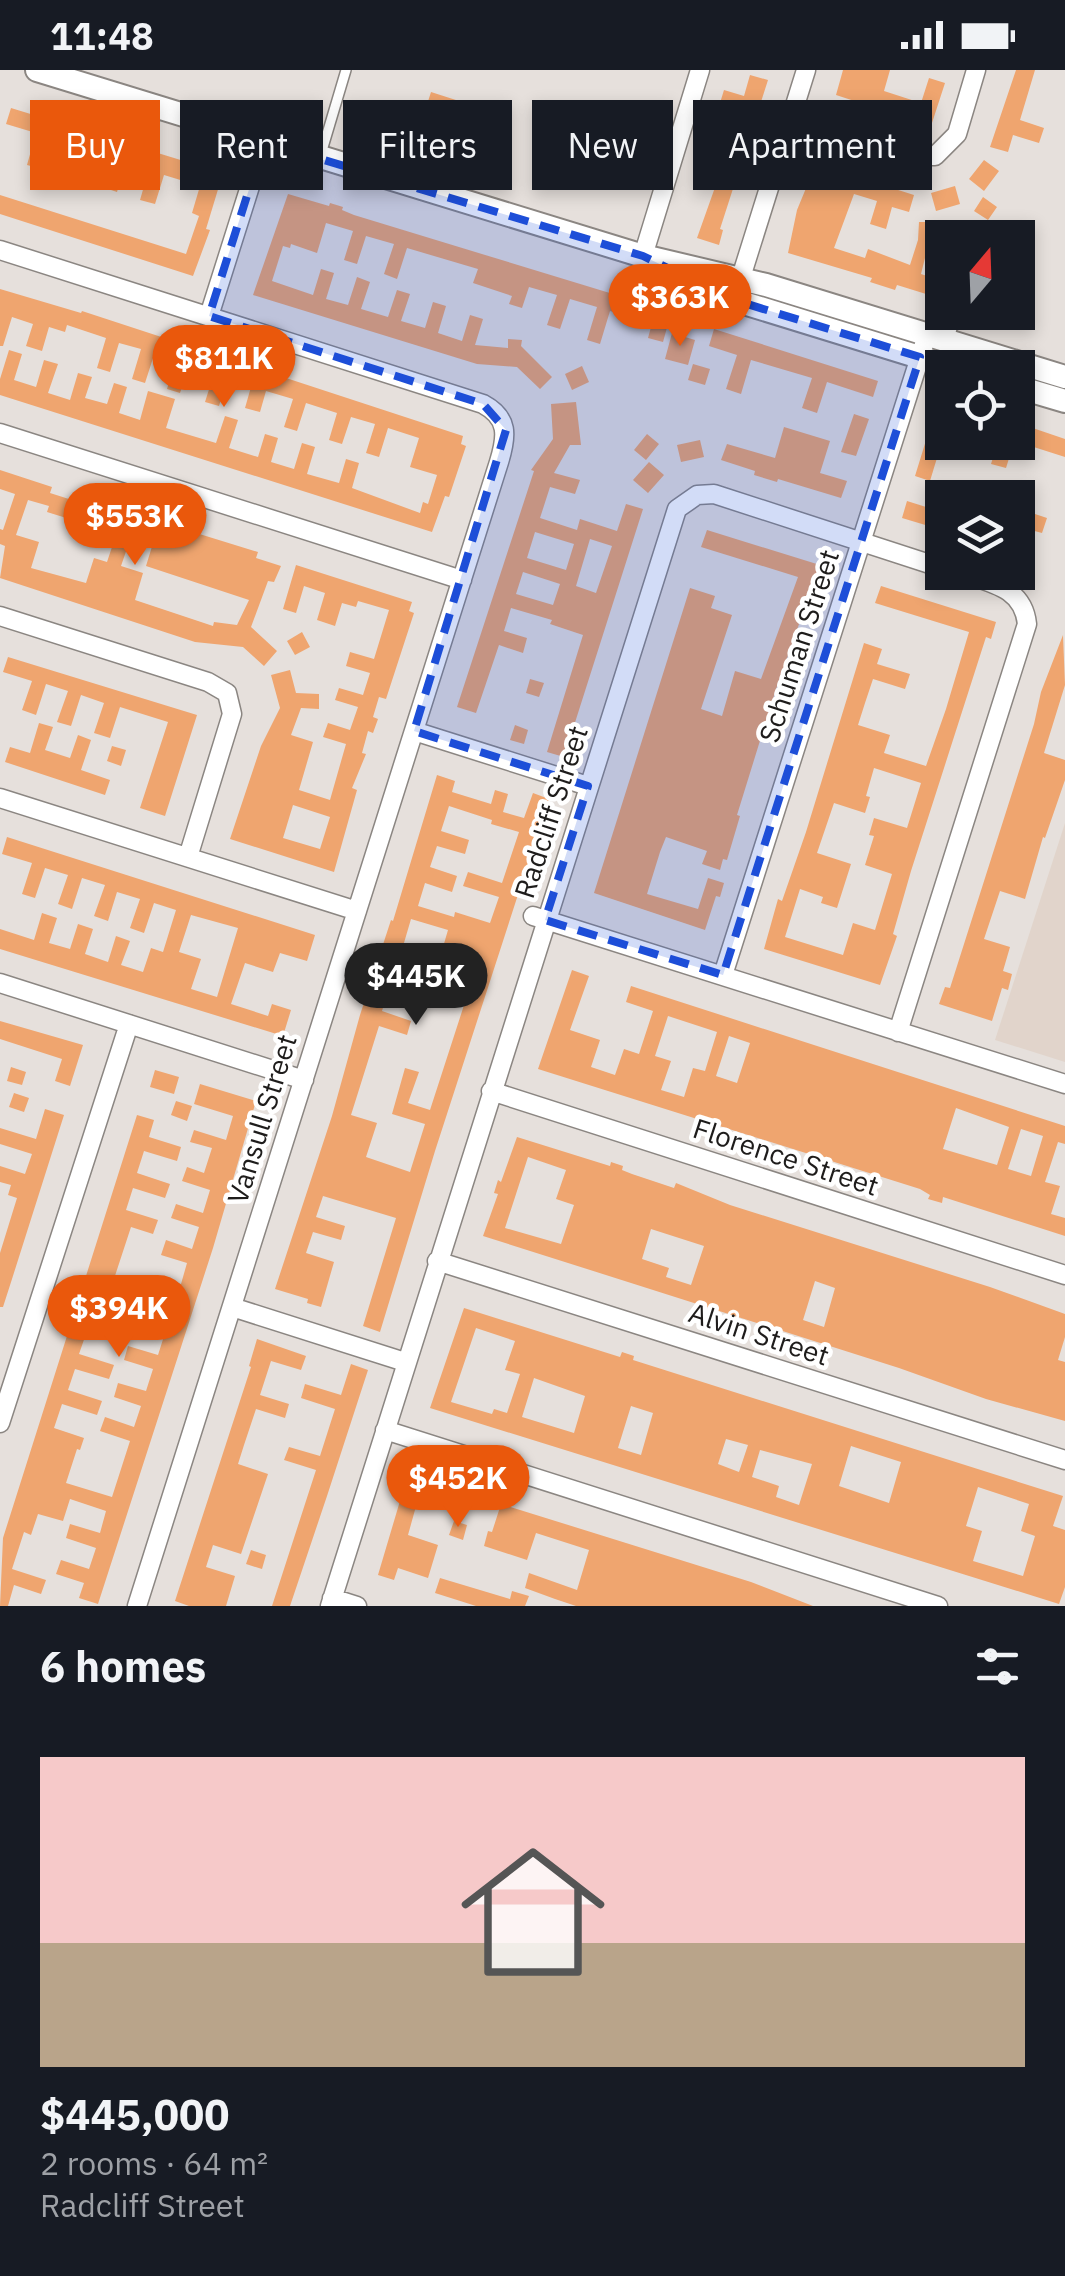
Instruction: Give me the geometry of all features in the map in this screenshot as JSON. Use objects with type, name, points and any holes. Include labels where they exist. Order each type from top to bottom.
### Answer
[{"type":"street","points":[[36,70],[180,115]]},
{"type":"street","points":[[643,256],[700,70]]},
{"type":"street","points":[[797,100],[806,70]]},
{"type":"street","points":[[932,156],[956,134],[976,70]]},
{"type":"street","points":[[323,160],[643,256],[737,290],[1065,377]]},
{"type":"street","points":[[0,250],[209,316],[249,190]]},
{"type":"street","points":[[737,290],[769,190]]},
{"type":"street","name":"Vansull Street","points":[[138,1606],[506,441],[502,420],[482,404],[209,316]]},
{"type":"street","name":"Schuman Street","points":[[723,975],[861,542],[930,344],[940,330]]},
{"type":"street","points":[[930,344],[936,350]]},
{"type":"street","points":[[1035,391],[1065,401]]},
{"type":"street","points":[[0,433],[462,580]]},
{"type":"street","name":"Radcliff Street","points":[[331,1602],[491,1091],[539,918],[588,786],[674,517],[683,503],[698,495],[714,494],[861,542]]},
{"type":"street","points":[[861,542],[925,563]]},
{"type":"street","points":[[898,1032],[1027,624],[1023,605],[1009,590]]},
{"type":"street","points":[[0,616],[208,682],[228,693],[232,714],[188,857]]},
{"type":"street","points":[[414,731],[588,786]]},
{"type":"street","points":[[0,798],[356,911]]},
{"type":"street","points":[[539,918],[1065,1084]]},
{"type":"street","points":[[0,983],[304,1080]]},
{"type":"street","points":[[0,1423],[129,1024]]},
{"type":"street","name":"Florence Street","points":[[491,1091],[1065,1275]]},
{"type":"street","name":"Alvin Street","points":[[437,1261],[1065,1460]]},
{"type":"street","points":[[232,1307],[405,1362]]},
{"type":"street","points":[[385,1430],[938,1606]]},
{"type":"street","points":[[331,1602],[357,1606]]},
{"type":"lane","points":[[323,146],[346,70]]},
{"type":"highlighted area","points":[[264,142],[643,256],[734,300],[920,357],[723,975],[545,920],[588,786],[414,731],[506,430],[483,404],[209,316]]},
{"type":"shaded area","points":[[1065,823],[1065,1062],[995,1040]]},
{"type":"building","points":[[843,70],[890,70],[884,91],[912,100],[851,100],[836,95]]},
{"type":"building","points":[[1016,70],[1035,70],[1020,120],[1044,128],[1039,143],[1013,135],[1008,152],[990,147]]},
{"type":"building","points":[[750,75],[768,80],[762,100],[721,100],[724,90],[744,96]]},
{"type":"building","points":[[929,78],[945,83],[932,123],[932,100],[922,100]]},
{"type":"building","points":[[431,92],[456,100],[428,100]]},
{"type":"building","points":[[11,108],[30,114],[30,131],[6,124]]},
{"type":"building","points":[[160,154],[180,160],[180,180],[164,175],[160,188]]},
{"type":"building","points":[[984,160],[999,171],[984,191],[969,179]]},
{"type":"building","points":[[955,186],[960,204],[936,211],[931,193]]},
{"type":"building","points":[[143,190],[159,190],[155,204],[140,200]]},
{"type":"building","points":[[199,190],[218,190],[206,229],[210,230],[193,276],[0,214],[0,195],[186,254],[199,216],[192,213]]},
{"type":"building","points":[[714,190],[733,190],[719,245],[697,238]]},
{"type":"building","points":[[805,190],[898,190],[914,195],[909,212],[892,207],[886,229],[870,224],[877,201],[854,194],[834,248],[865,258],[868,249],[910,265],[919,222],[925,222],[921,274],[925,275],[925,294],[897,285],[895,290],[870,282],[872,278],[788,253]]},
{"type":"building","points":[[288,194],[329,206],[330,203],[354,215],[636,301],[631,317],[610,311],[600,344],[587,340],[597,307],[570,299],[560,329],[547,325],[557,295],[529,287],[522,308],[509,304],[512,296],[473,283],[478,269],[407,248],[397,279],[384,274],[394,244],[366,236],[357,264],[344,260],[353,231],[326,223],[317,253],[291,244],[290,248],[283,246],[272,281],[313,295],[321,269],[334,273],[326,299],[348,305],[357,277],[370,282],[361,309],[388,317],[397,290],[410,294],[401,321],[425,328],[433,302],[446,306],[438,333],[462,341],[470,315],[483,319],[475,345],[508,348],[508,339],[522,340],[521,346],[552,377],[540,389],[517,367],[477,364],[253,295]]},
{"type":"building","points":[[983,197],[997,207],[988,220],[974,211]]},
{"type":"building","points":[[0,289],[82,311],[463,436],[461,444],[466,446],[432,532],[0,395],[0,379],[9,350],[22,354],[14,380],[36,387],[44,360],[58,364],[48,393],[70,400],[78,373],[92,377],[85,398],[107,404],[114,383],[127,387],[119,413],[140,420],[148,391],[175,399],[166,428],[216,443],[225,416],[238,420],[229,448],[258,457],[265,434],[278,438],[271,462],[294,469],[302,443],[315,447],[307,474],[339,483],[346,459],[359,463],[352,488],[420,513],[423,502],[428,504],[437,475],[410,467],[419,438],[388,428],[379,457],[366,453],[375,424],[351,417],[342,444],[329,440],[337,413],[306,403],[297,431],[284,427],[293,399],[266,391],[260,412],[245,408],[251,387],[227,379],[219,406],[205,402],[212,380],[187,372],[180,393],[167,389],[175,362],[154,355],[145,383],[132,379],[141,349],[119,343],[110,372],[97,368],[106,338],[67,325],[65,332],[49,327],[42,351],[26,346],[33,324],[12,317],[0,346]]},
{"type":"building","points":[[653,320],[668,324],[663,342],[648,338]]},
{"type":"building","points":[[714,329],[878,381],[873,397],[827,382],[817,413],[802,408],[812,378],[751,360],[741,394],[726,389],[737,355],[709,346]]},
{"type":"building","points":[[672,333],[695,340],[688,365],[665,359]]},
{"type":"building","points":[[693,364],[710,369],[705,385],[688,380]]},
{"type":"building","points":[[582,366],[589,382],[572,390],[565,374]]},
{"type":"building","points":[[576,402],[581,445],[570,445],[554,473],[580,480],[575,494],[550,487],[540,518],[577,530],[580,519],[617,531],[626,504],[643,509],[564,757],[547,752],[583,635],[550,624],[552,620],[511,608],[504,631],[527,638],[523,653],[499,645],[476,713],[457,707],[534,471],[531,470],[553,439],[551,404]],"holes":[[[535,532],[574,544],[566,570],[527,558]],[[590,539],[612,546],[596,593],[576,586]],[[523,572],[560,584],[553,605],[516,594]]]},
{"type":"building","points":[[854,414],[869,419],[856,456],[841,452]]},
{"type":"building","points":[[784,427],[830,441],[820,473],[847,481],[841,498],[754,475],[755,471],[721,460],[727,444],[775,458]]},
{"type":"building","points":[[1035,429],[1065,439],[1065,457],[1035,447]]},
{"type":"building","points":[[647,434],[659,444],[646,460],[634,450]]},
{"type":"building","points":[[700,440],[704,457],[681,462],[677,445]]},
{"type":"building","points":[[925,444],[925,460],[936,460],[930,480],[915,476]]},
{"type":"building","points":[[992,460],[1008,460],[1006,468],[991,464]]},
{"type":"building","points":[[649,462],[664,475],[648,493],[633,480]]},
{"type":"building","points":[[0,470],[52,487],[50,493],[94,507],[96,502],[258,552],[256,558],[281,566],[274,582],[268,581],[251,627],[277,651],[264,666],[243,647],[195,642],[0,578],[5,546],[0,544],[0,529],[3,530],[15,494],[0,489]],"holes":[[[28,500],[49,506],[47,512],[92,526],[93,521],[118,529],[107,562],[94,558],[86,583],[31,568],[39,542],[16,535]],[[132,534],[154,540],[146,566],[249,600],[237,625],[214,622],[213,626],[135,600],[143,573],[121,566]]]},
{"type":"building","points":[[907,501],[925,507],[925,525],[902,518]]},
{"type":"building","points":[[1035,514],[1047,518],[1042,533],[1035,531]]},
{"type":"building","points":[[707,530],[820,565],[776,689],[727,860],[723,859],[720,870],[702,864],[707,851],[666,837],[660,852],[647,894],[698,909],[708,878],[724,883],[705,930],[594,893],[690,588],[715,596],[711,608],[732,615],[701,709],[722,716],[735,671],[761,679],[798,577],[701,547]]},
{"type":"building","points":[[296,565],[412,602],[409,611],[414,613],[386,699],[379,697],[373,717],[378,719],[373,733],[368,731],[362,753],[366,754],[352,788],[357,790],[334,872],[230,839],[261,746],[280,708],[271,675],[290,670],[296,693],[319,694],[319,709],[301,708],[291,735],[313,742],[299,790],[330,800],[346,744],[323,737],[328,723],[350,730],[358,707],[335,700],[339,688],[363,695],[370,673],[346,666],[350,652],[374,659],[389,610],[358,601],[356,607],[342,603],[335,626],[317,620],[325,593],[304,586],[296,613],[283,609]],"holes":[[[293,805],[330,817],[320,849],[283,838]]]},
{"type":"building","points":[[881,586],[996,622],[991,639],[986,637],[911,871],[893,934],[897,936],[880,985],[764,949],[778,899],[782,901],[806,832],[864,643],[882,649],[877,664],[910,674],[905,689],[873,679],[865,703],[858,725],[890,735],[884,753],[926,766],[946,709],[969,632],[875,603]],"holes":[[[874,768],[921,783],[907,828],[874,818],[869,835],[874,836],[865,865],[892,874],[875,930],[853,923],[843,955],[785,937],[800,889],[823,897],[821,903],[837,908],[851,864],[817,853],[834,803],[865,813]]]},
{"type":"building","points":[[302,632],[310,647],[295,655],[287,641]]},
{"type":"building","points":[[1063,635],[1065,685],[1044,753],[1065,760],[1065,780],[1025,899],[1000,891],[984,939],[1010,947],[1003,971],[1012,974],[1008,990],[1002,988],[992,1021],[939,1004],[945,987],[950,988],[1041,692]]},
{"type":"building","points":[[8,657],[197,715],[165,816],[140,808],[168,722],[120,707],[110,738],[94,733],[104,703],[81,695],[71,726],[57,722],[68,691],[46,684],[36,715],[22,710],[32,681],[3,672]]},
{"type":"building","points":[[530,679],[544,683],[539,697],[526,693]]},
{"type":"building","points":[[39,723],[53,727],[45,750],[70,758],[78,735],[91,740],[81,770],[110,780],[105,795],[5,762],[10,747],[30,753]]},
{"type":"building","points":[[515,725],[528,730],[524,744],[510,740]]},
{"type":"building","points":[[112,746],[126,750],[121,766],[107,761]]},
{"type":"building","points":[[437,775],[455,781],[452,792],[491,804],[495,790],[508,794],[503,812],[524,818],[533,793],[549,799],[380,1332],[363,1326],[396,1218],[323,1196],[316,1217],[345,1226],[341,1240],[313,1232],[306,1253],[334,1262],[321,1307],[275,1289]],"holes":[[[449,806],[519,832],[502,883],[468,872],[463,886],[499,897],[490,923],[418,906],[425,883],[452,892],[457,876],[430,867],[437,846],[465,854],[469,840],[441,831]],[[411,919],[448,930],[431,988],[466,999],[430,1110],[408,1103],[419,1072],[405,1068],[392,1114],[425,1124],[410,1172],[366,1157],[377,1123],[351,1115],[379,1026],[407,1035],[411,1021],[382,1011],[388,990],[418,1000],[423,985],[394,977]]]},
{"type":"building","points":[[7,837],[315,935],[307,961],[280,953],[273,972],[245,963],[231,1004],[268,1016],[272,1004],[291,1010],[283,1036],[0,949],[0,929],[34,940],[42,913],[57,918],[49,943],[70,949],[78,924],[93,929],[85,954],[108,962],[116,936],[130,941],[121,965],[143,972],[151,948],[163,952],[176,910],[154,903],[144,933],[130,928],[140,899],[117,892],[108,921],[94,916],[105,885],[82,878],[72,909],[58,904],[68,875],[45,868],[35,898],[22,894],[32,863],[2,854]],"holes":[[[191,915],[238,928],[217,997],[191,989],[201,959],[179,952]]]},
{"type":"building","points":[[572,970],[589,976],[570,1030],[600,1040],[591,1067],[615,1075],[624,1049],[639,1054],[653,1011],[626,1002],[631,986],[1065,1126],[1065,1144],[1058,1142],[1045,1182],[1060,1186],[1051,1214],[1065,1218],[1065,1236],[943,1197],[942,1203],[928,1199],[930,1195],[920,1189],[538,1069]],"holes":[[[668,1016],[717,1032],[705,1071],[693,1068],[684,1097],[661,1090],[671,1061],[655,1056]],[[729,1036],[750,1043],[737,1083],[716,1076]],[[956,1108],[1009,1127],[997,1165],[943,1149]],[[1021,1129],[1043,1136],[1031,1176],[1008,1169]]]},
{"type":"building","points":[[0,1021],[83,1045],[70,1086],[55,1081],[62,1059],[0,1039]]},
{"type":"building","points":[[11,1067],[26,1072],[22,1085],[7,1081]]},
{"type":"building","points":[[155,1070],[179,1077],[174,1094],[150,1087]]},
{"type":"building","points":[[200,1084],[256,1101],[213,1248],[98,1604],[79,1598],[84,1583],[56,1574],[61,1560],[89,1569],[96,1548],[66,1538],[70,1524],[100,1533],[106,1511],[70,1499],[63,1521],[38,1514],[31,1535],[24,1532],[12,1569],[46,1580],[41,1594],[14,1585],[8,1606],[0,1606],[3,1538],[137,1115],[154,1120],[149,1137],[181,1147],[177,1161],[144,1151],[137,1173],[170,1184],[165,1198],[133,1188],[126,1210],[158,1220],[153,1234],[131,1227],[112,1285],[135,1293],[131,1307],[169,1319],[176,1298],[152,1291],[157,1276],[181,1284],[187,1263],[161,1255],[166,1240],[192,1249],[199,1227],[171,1218],[176,1204],[203,1213],[210,1190],[182,1181],[187,1167],[204,1173],[212,1148],[190,1142],[194,1130],[226,1140],[233,1116],[194,1104]],"holes":[[[126,1321],[165,1333],[158,1355],[128,1346],[124,1360],[153,1369],[146,1391],[118,1383],[114,1397],[141,1406],[134,1427],[105,1417],[100,1431],[130,1441],[112,1497],[66,1483],[84,1438],[54,1428],[62,1404],[97,1415],[102,1401],[68,1390],[75,1369],[109,1379],[114,1365],[79,1354],[87,1331],[119,1342]]]},
{"type":"building","points":[[14,1093],[29,1098],[24,1112],[9,1107]]},
{"type":"building","points":[[176,1101],[192,1106],[187,1121],[171,1115]]},
{"type":"building","points":[[45,1109],[64,1115],[0,1307],[0,1253],[17,1198],[8,1195],[11,1185],[0,1182],[0,1166],[25,1174],[32,1154],[0,1144],[0,1128],[36,1139]]},
{"type":"building","points":[[517,1137],[610,1166],[611,1162],[632,1174],[674,1188],[676,1183],[730,1205],[1065,1314],[1065,1337],[1058,1360],[1065,1362],[1065,1421],[483,1236],[498,1194],[494,1193],[498,1180],[501,1182]],"holes":[[[528,1157],[566,1170],[556,1199],[574,1205],[561,1244],[505,1228]],[[651,1229],[704,1246],[691,1285],[666,1277],[669,1268],[642,1259]],[[815,1281],[835,1288],[824,1327],[803,1320]]]},
{"type":"building","points":[[464,1308],[620,1357],[622,1352],[634,1356],[633,1360],[1063,1496],[1053,1526],[1065,1530],[1065,1587],[1059,1604],[430,1408]],"holes":[[[476,1328],[515,1341],[505,1370],[520,1374],[507,1413],[494,1409],[492,1414],[451,1402]],[[534,1378],[585,1396],[574,1433],[522,1417]],[[631,1406],[653,1413],[641,1455],[618,1448]],[[726,1439],[748,1445],[739,1472],[718,1464]],[[851,1446],[901,1462],[889,1503],[839,1486]],[[760,1450],[812,1464],[799,1505],[776,1497],[779,1486],[752,1477]],[[978,1487],[1029,1504],[1021,1531],[1035,1536],[1023,1576],[973,1561],[982,1531],[966,1526]]]},
{"type":"building","points":[[257,1339],[306,1356],[301,1370],[271,1361],[260,1395],[289,1404],[285,1418],[256,1409],[244,1445],[238,1464],[268,1474],[241,1554],[213,1545],[206,1567],[235,1576],[226,1606],[189,1606],[175,1601]]},
{"type":"building","points":[[351,1364],[368,1370],[327,1496],[290,1606],[272,1606],[316,1470],[284,1460],[289,1447],[320,1456],[335,1409],[301,1398],[305,1384],[341,1395]]},
{"type":"building","points":[[408,1474],[458,1488],[453,1502],[420,1492],[408,1535],[438,1545],[428,1578],[398,1568],[394,1580],[378,1575]]},
{"type":"building","points":[[501,1504],[751,1582],[813,1606],[576,1606],[525,1588],[529,1573],[577,1590],[589,1550],[536,1533],[527,1560],[484,1546]]},
{"type":"building","points":[[454,1521],[467,1525],[463,1540],[449,1535]]},
{"type":"building","points":[[251,1550],[266,1555],[262,1569],[246,1564]]},
{"type":"building","points":[[440,1578],[510,1599],[512,1591],[529,1596],[525,1606],[476,1606],[435,1593]]}]
